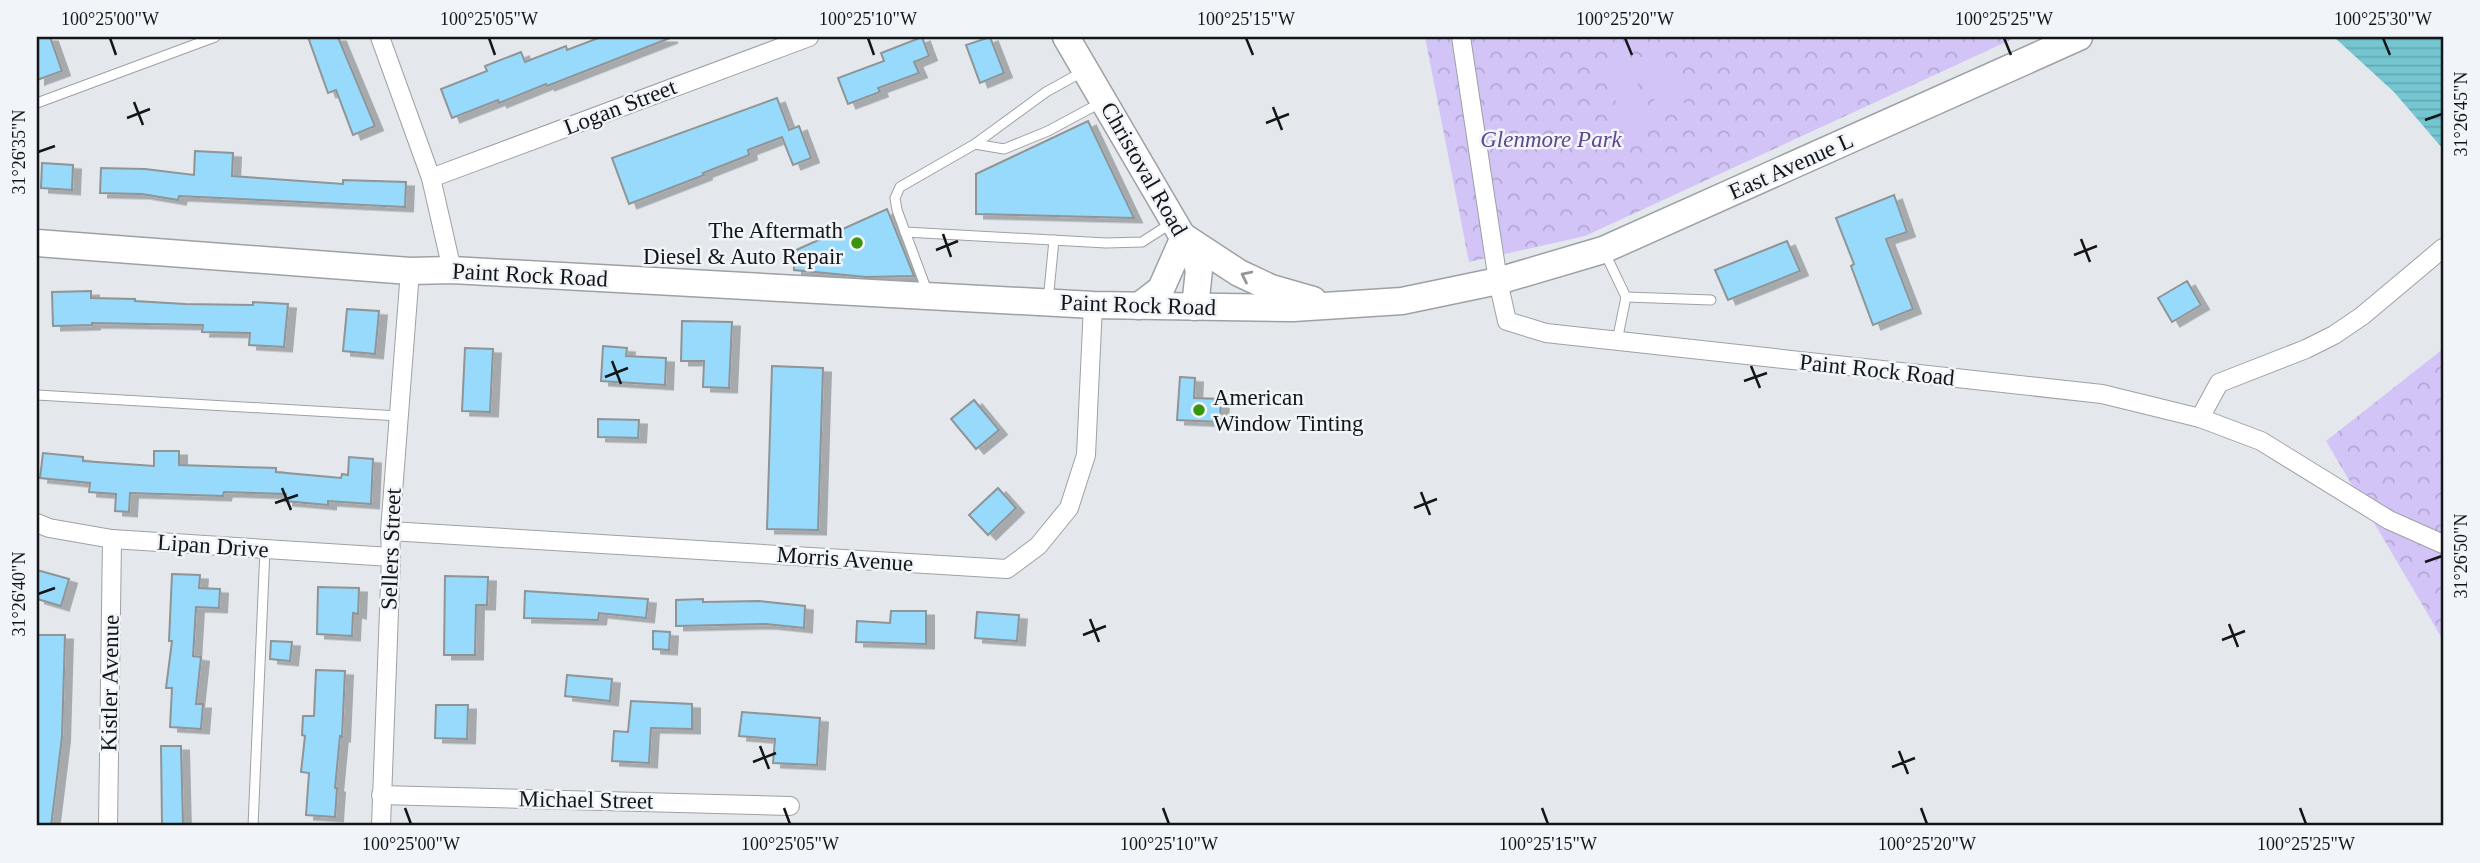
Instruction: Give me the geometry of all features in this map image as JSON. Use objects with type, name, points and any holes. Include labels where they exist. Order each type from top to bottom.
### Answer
[{"type":"main road","name":"Christoval Road","points":[[1066,37],[1180,229],[1199,271],[1195,307]]},
{"type":"main road","name":"East Avenue L","points":[[1497,281],[1604,250],[2080,37]]},
{"type":"main road","points":[[1139,306],[1161,289],[1180,229],[1227,266],[1271,288],[1334,306]]},
{"type":"main road","name":"Paint Rock Road","points":[[37,243],[410,271],[452,270],[1093,305],[1293,308],[1334,306],[1402,301],[1497,281]]},
{"type":"street","points":[[380,37],[431,178],[452,270]]},
{"type":"street","name":"Logan Street","points":[[431,178],[809,37]]},
{"type":"street","points":[[1461,37],[1497,281]]},
{"type":"street","points":[[2200,418],[2219,383],[2306,349],[2334,335],[2362,316],[2443,248]]},
{"type":"street","name":"Sellers Street","points":[[381,826],[390,531],[410,271]]},
{"type":"street","name":"Paint Rock Road","points":[[1497,281],[1507,321],[1546,333],[2102,394],[2200,418],[2261,441],[2389,520],[2443,544]]},
{"type":"street","name":"Morris Avenue","points":[[390,531],[1007,569],[1038,546],[1069,508],[1086,455],[1093,305]]},
{"type":"street","name":"Lipan Drive","points":[[37,523],[49,528],[112,540],[391,557]]},
{"type":"street","name":"Kistler Avenue","points":[[108,826],[112,540]]},
{"type":"street","name":"Michael Street","points":[[381,795],[790,806]]},
{"type":"lane","points":[[37,103],[215,37]]},
{"type":"lane","points":[[929,296],[895,198],[900,187],[975,144],[1046,92],[1086,70]]},
{"type":"lane","points":[[975,144],[1004,149],[1048,131],[1104,101]]},
{"type":"lane","points":[[905,232],[1142,243],[1180,229]]},
{"type":"lane","points":[[1048,302],[1054,240]]},
{"type":"lane","points":[[1604,250],[1626,297],[1617,341]]},
{"type":"lane","points":[[1626,297],[1711,300]]},
{"type":"lane","points":[[37,396],[399,416]]},
{"type":"lane","points":[[253,826],[265,549]]},
{"type":"green space","name":"Glenmore Park","points":[[1425,37],[2017,37],[1585,236],[1469,262]]},
{"type":"green space","points":[[1663,49],[1686,108],[1661,118],[1638,58]]},
{"type":"green space","points":[[1629,62],[1652,121],[1627,131],[1604,71]]},
{"type":"green space","points":[[2443,349],[2443,640],[2326,441]]},
{"type":"water","points":[[2334,37],[2443,37],[2443,149],[2394,92]]},
{"type":"building","points":[[37,37],[50,37],[62,71],[37,80]]},
{"type":"building","points":[[308,37],[338,37],[375,126],[353,135],[336,90],[328,93]]},
{"type":"building","points":[[601,37],[670,38],[547,86],[546,84],[499,103],[498,100],[452,118],[441,89],[487,71],[485,66],[521,52],[525,62],[566,46],[567,50]]},
{"type":"building","points":[[922,37],[929,56],[914,62],[919,73],[878,88],[880,92],[848,104],[838,78],[884,61],[881,53]]},
{"type":"building","points":[[990,37],[1004,73],[980,83],[966,45]]},
{"type":"building","points":[[777,98],[789,130],[799,126],[811,158],[793,165],[782,137],[748,150],[749,155],[703,173],[704,175],[629,204],[612,158]]},
{"type":"building","points":[[1088,121],[1134,218],[976,214],[976,174]]},
{"type":"building","points":[[195,151],[233,153],[232,176],[343,184],[343,180],[406,182],[405,207],[179,196],[178,200],[142,194],[100,193],[101,168],[145,169],[194,175]]},
{"type":"building","points":[[42,163],[73,165],[72,190],[41,188]]},
{"type":"building","points":[[1894,195],[1907,232],[1886,239],[1913,309],[1873,325],[1836,218]]},
{"type":"building","name":"The Aftermath Diesel & Auto Repair","points":[[887,209],[914,276],[866,277],[794,270],[794,251]]},
{"type":"building","points":[[1787,241],[1800,271],[1728,300],[1715,270]]},
{"type":"building","points":[[2187,281],[2201,305],[2172,322],[2158,298]]},
{"type":"building","points":[[91,291],[91,298],[135,301],[288,304],[284,347],[249,345],[250,333],[202,332],[203,325],[92,323],[53,326],[52,292]]},
{"type":"building","points":[[347,309],[379,311],[375,354],[343,351]]},
{"type":"building","points":[[682,321],[732,322],[729,388],[703,387],[704,361],[681,361]]},
{"type":"building","points":[[603,346],[627,348],[626,356],[666,358],[665,385],[601,381]]},
{"type":"building","points":[[465,348],[493,349],[490,412],[462,411]]},
{"type":"building","points":[[772,366],[823,368],[818,530],[767,529]]},
{"type":"building","name":"American Window Tinting","points":[[1180,377],[1195,378],[1194,398],[1221,399],[1220,422],[1177,420]]},
{"type":"building","points":[[974,400],[999,430],[976,449],[951,419]]},
{"type":"building","points":[[598,419],[639,420],[638,438],[598,437]]},
{"type":"building","points":[[154,451],[179,451],[179,465],[276,468],[276,472],[341,478],[342,474],[348,475],[349,457],[373,459],[371,504],[328,501],[328,505],[285,501],[286,494],[224,492],[223,496],[130,493],[129,512],[115,511],[116,494],[89,492],[90,483],[40,478],[43,453],[83,457],[83,461],[154,466]]},
{"type":"building","points":[[998,488],[1016,508],[988,535],[969,515]]},
{"type":"building","points":[[37,570],[69,579],[61,606],[37,599]]},
{"type":"building","points":[[172,574],[200,575],[199,588],[220,589],[219,608],[196,607],[193,656],[201,657],[196,704],[203,704],[201,729],[170,727],[172,688],[166,688],[172,641],[169,641]]},
{"type":"building","points":[[445,576],[488,577],[487,605],[476,605],[475,655],[444,655]]},
{"type":"building","points":[[318,587],[359,588],[358,614],[353,613],[352,636],[317,634]]},
{"type":"building","points":[[525,591],[648,599],[646,618],[599,613],[598,620],[524,618]]},
{"type":"building","points":[[703,599],[703,602],[759,601],[805,606],[804,628],[766,624],[676,626],[676,600]]},
{"type":"building","points":[[891,611],[926,611],[926,644],[856,642],[857,621],[890,623]]},
{"type":"building","points":[[977,612],[1019,615],[1017,641],[975,638]]},
{"type":"building","points":[[653,631],[670,632],[669,650],[653,649]]},
{"type":"building","points":[[37,635],[65,635],[62,737],[51,826],[37,826]]},
{"type":"building","points":[[271,641],[292,642],[290,661],[270,659]]},
{"type":"building","points":[[316,670],[345,671],[335,817],[306,815],[309,773],[301,772],[305,736],[302,735],[303,716],[314,716]]},
{"type":"building","points":[[567,675],[612,679],[610,701],[565,696]]},
{"type":"building","points":[[631,701],[692,704],[692,729],[651,728],[649,763],[612,761],[614,731],[628,732]]},
{"type":"building","points":[[436,705],[468,705],[467,739],[435,738]]},
{"type":"building","points":[[742,712],[820,718],[817,765],[773,763],[775,739],[739,736]]},
{"type":"building","points":[[161,746],[181,746],[183,825],[162,824]]},
{"type":"place","name":"The Aftermath Diesel & Auto Repair","points":[[857,243]]},
{"type":"place","name":"American Window Tinting","points":[[1199,410]]}]
